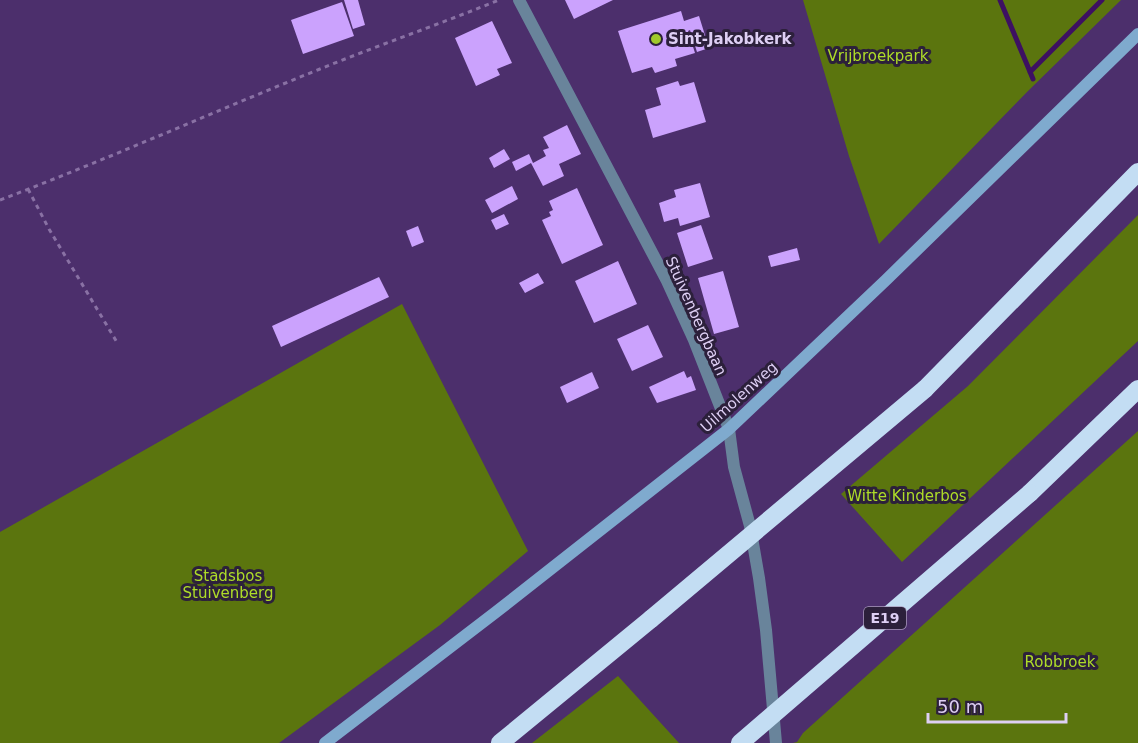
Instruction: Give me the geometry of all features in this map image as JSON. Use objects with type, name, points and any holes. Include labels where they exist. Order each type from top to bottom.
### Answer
[{"type":"highway","points":[[500,743],[925,389],[1138,172]]},
{"type":"highway","name":"E19","points":[[740,743],[1030,493],[1138,389]]},
{"type":"main road","name":"Uilmolenweg","points":[[325,743],[729,429],[1138,34]]},
{"type":"street","name":"Stuivenbergbaan","points":[[519,0],[667,281],[694,340],[729,429],[734,467],[750,526],[759,578],[776,743]]},
{"type":"path","points":[[0,200],[323,68],[499,0]]},
{"type":"path","points":[[28,189],[49,229],[118,344]]},
{"type":"green space","name":"Vrijbroekpark","points":[[803,0],[1121,0],[1028,91],[879,244],[849,156]]},
{"type":"green space","name":"Witte Kinderbos","points":[[1138,215],[1138,341],[902,562],[841,494],[968,386]]},
{"type":"green space","name":"Stadsbos Stuivenberg","points":[[402,304],[528,551],[440,625],[279,743],[0,743],[0,532]]},
{"type":"green space","name":"Robbroek","points":[[1138,431],[1138,743],[793,743],[797,742],[803,733]]},
{"type":"green space","points":[[618,676],[679,743],[532,743]]},
{"type":"building","points":[[344,0],[358,0],[365,25],[353,29]]},
{"type":"building","points":[[565,0],[613,0],[574,19]]},
{"type":"building","points":[[342,2],[354,36],[303,54],[291,20]]},
{"type":"building","name":"Sint-Jakobkerk","points":[[681,11],[684,21],[699,16],[709,48],[697,52],[690,30],[688,31],[695,53],[675,59],[677,66],[655,73],[652,67],[632,73],[618,31]]},
{"type":"building","points":[[492,21],[512,63],[497,69],[500,75],[476,86],[455,38]]},
{"type":"building","points":[[678,81],[680,86],[694,82],[706,122],[653,138],[645,110],[661,105],[656,88]]},
{"type":"building","points":[[567,125],[581,154],[559,164],[564,176],[543,186],[531,163],[516,171],[512,162],[529,154],[533,163],[546,156],[543,150],[549,148],[543,137]]},
{"type":"building","points":[[504,149],[510,159],[494,168],[489,158]]},
{"type":"building","points":[[700,183],[710,217],[680,226],[678,218],[664,222],[659,203],[676,197],[674,190]]},
{"type":"building","points":[[512,186],[518,199],[492,213],[485,200]]},
{"type":"building","points":[[577,188],[603,245],[562,264],[542,220],[551,216],[549,212],[553,210],[549,201]]},
{"type":"building","points":[[504,214],[509,224],[496,230],[491,220]]},
{"type":"building","points":[[701,225],[713,259],[688,267],[677,233]]},
{"type":"building","points":[[418,226],[424,242],[412,247],[406,231]]},
{"type":"building","points":[[797,248],[800,260],[771,267],[768,256]]},
{"type":"building","points":[[618,261],[637,304],[594,323],[575,281]]},
{"type":"building","points":[[723,271],[739,327],[714,334],[698,278]]},
{"type":"building","points":[[538,273],[544,283],[525,293],[519,283]]},
{"type":"building","points":[[379,277],[389,297],[281,347],[272,326]]},
{"type":"building","points":[[648,325],[663,357],[632,371],[617,339]]},
{"type":"building","points":[[684,371],[687,378],[691,376],[696,390],[657,403],[649,387]]},
{"type":"building","points":[[592,372],[599,388],[567,403],[560,387]]},
{"type":"waterway","points":[[1000,0],[1033,79]]},
{"type":"waterway","points":[[1030,72],[1102,0]]},
{"type":"place","name":"Sint-Jakobkerk","points":[[656,39]]}]
